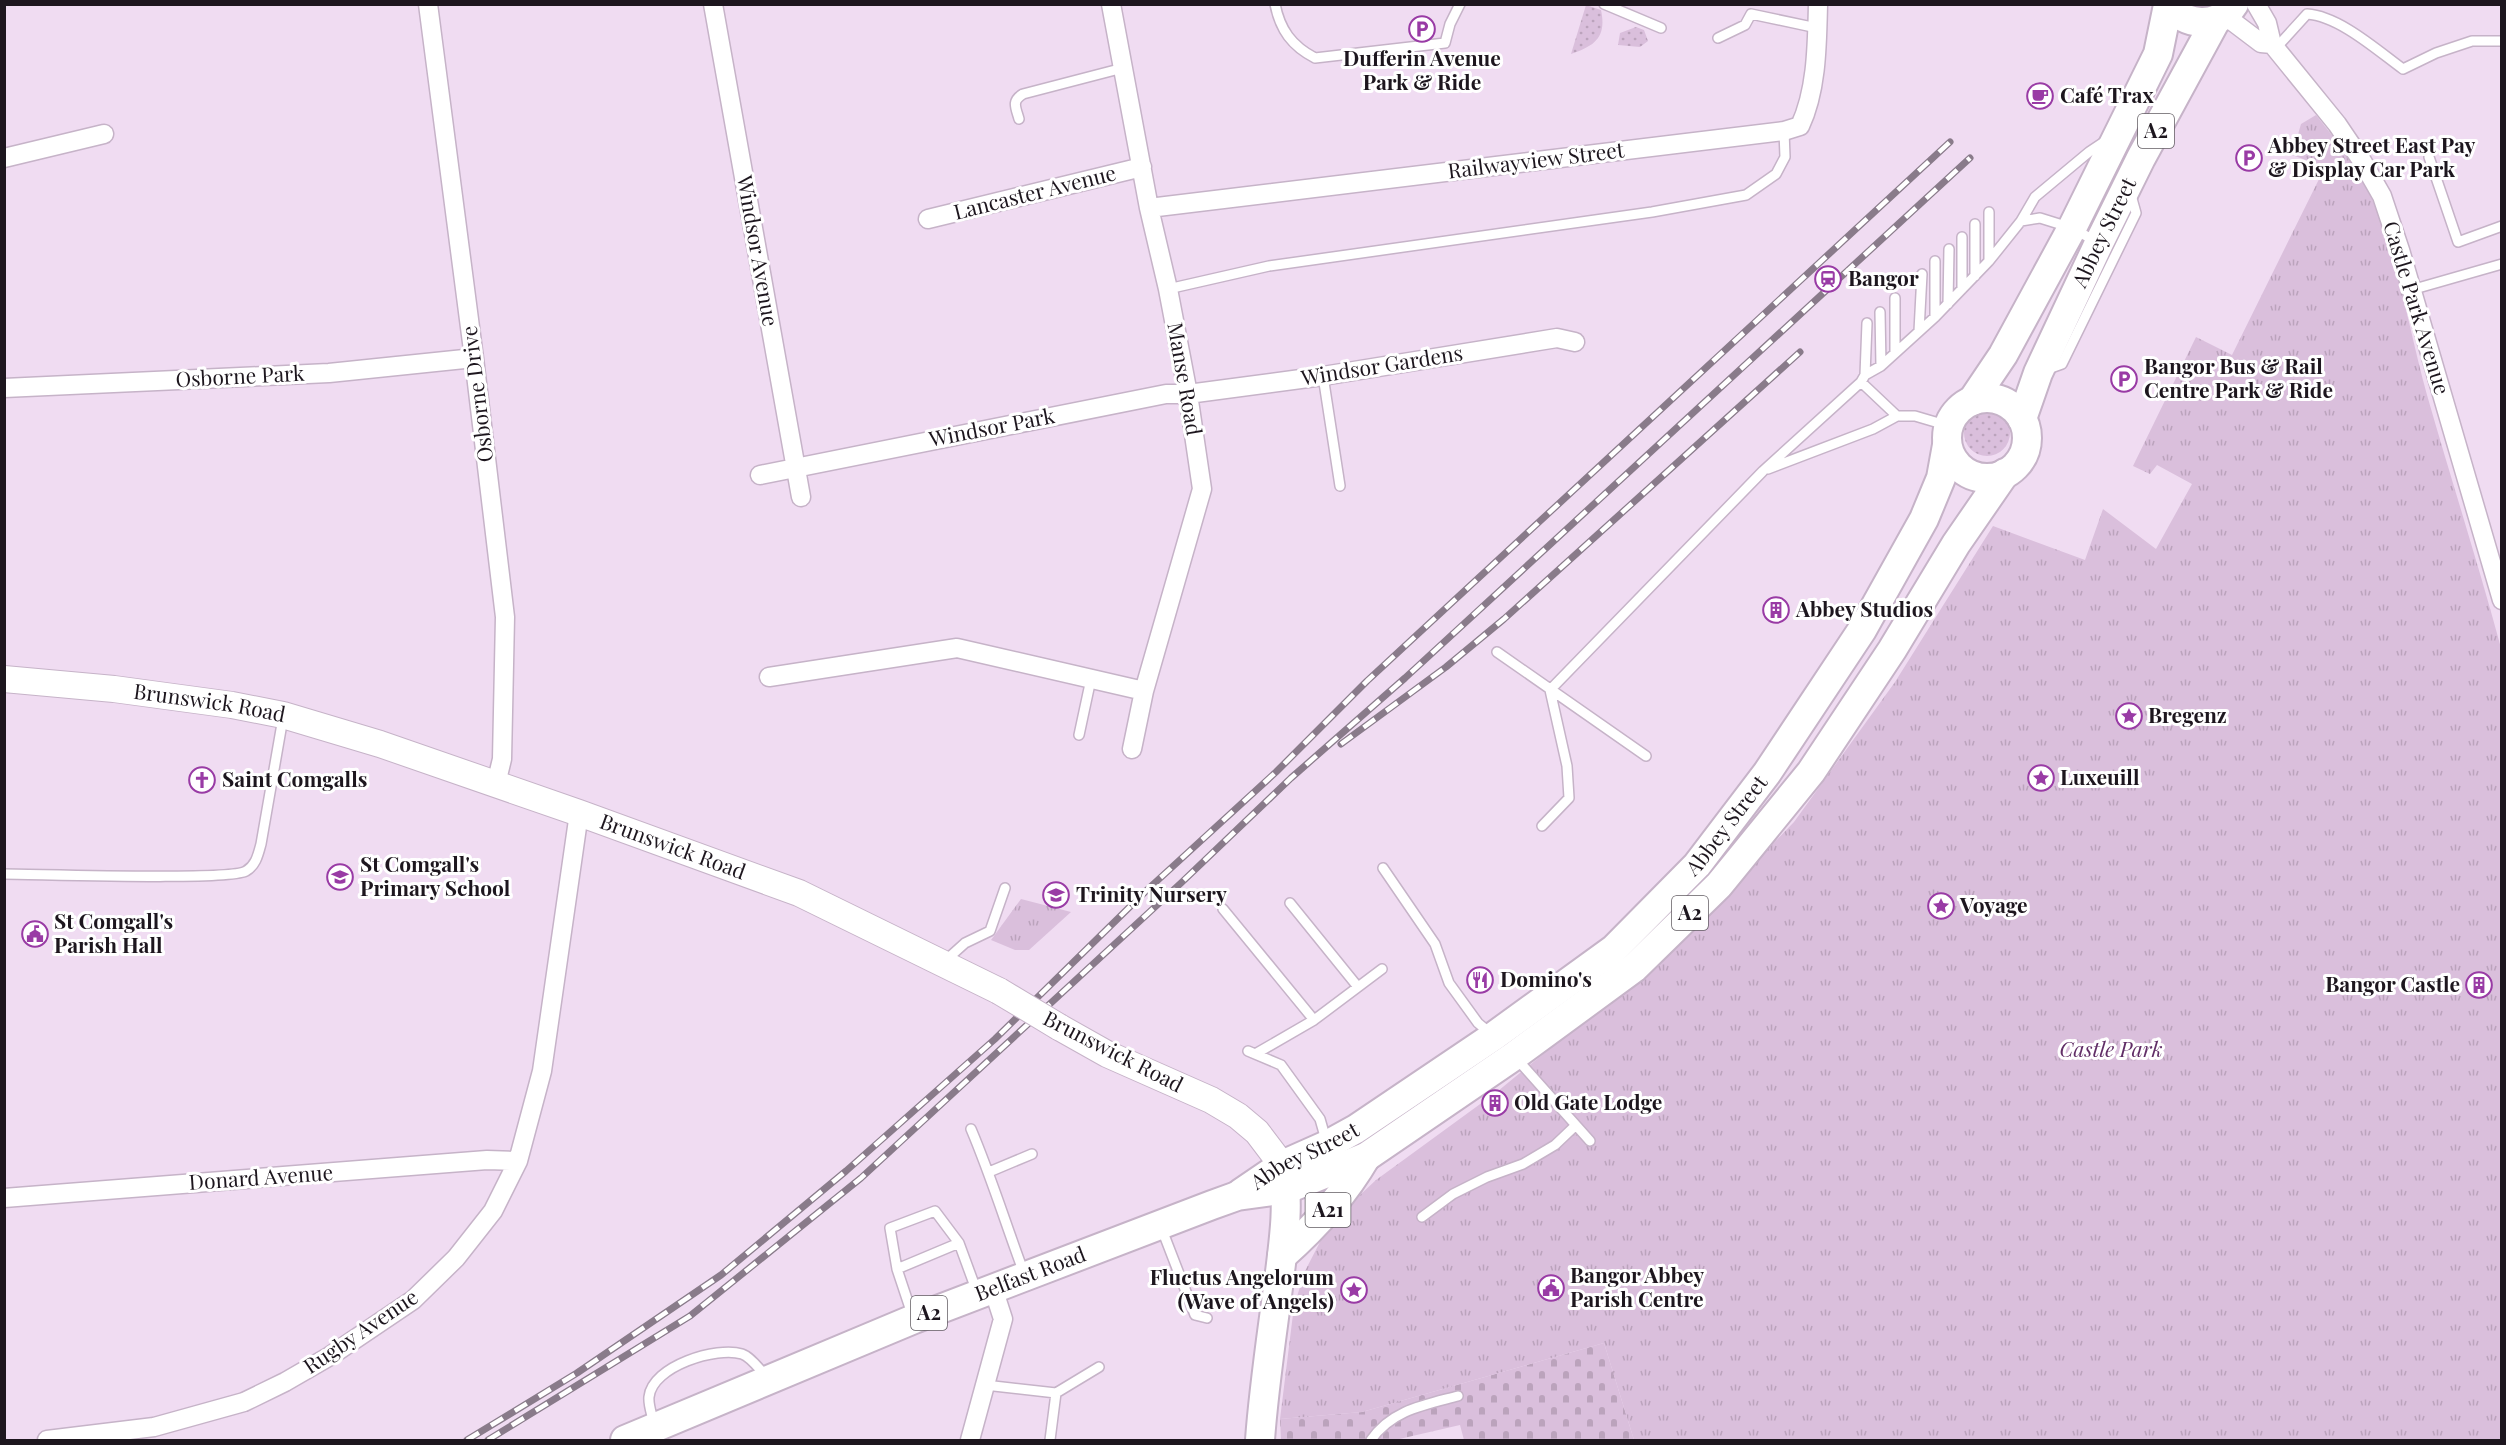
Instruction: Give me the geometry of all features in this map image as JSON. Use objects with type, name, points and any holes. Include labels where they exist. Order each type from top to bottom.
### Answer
[{"type":"main road","name":"A2","points":[[2168,5],[2183,19],[2194,22],[2224,13]]},
{"type":"main road","name":"Abbey Street","points":[[1972,401],[2003,355],[2072,228],[2158,54],[2168,5]]},
{"type":"main road","name":"Abbey Street","points":[[2022,419],[2037,373],[2128,184],[2224,13]]},
{"type":"main road","points":[[1972,401],[1983,398],[2006,402],[2022,419]]},
{"type":"main road","name":"A2","points":[[1948,435],[1954,415],[1972,401]]},
{"type":"main road","name":"A2","points":[[2005,473],[2015,467],[2022,458],[2026,445],[2026,431],[2022,419]]},
{"type":"main road","name":"Abbey Street","points":[[1237,1196],[1284,1177],[1366,1157],[1504,1046],[1614,949],[1697,865],[1767,773],[1862,630],[1924,519],[1941,478],[1948,435]]},
{"type":"main road","points":[[1948,435],[1955,462],[1969,474],[1981,478],[2005,473]]},
{"type":"main road","name":"Abbey Street","points":[[1284,1177],[1327,1145],[1504,1046],[1634,968],[1719,885],[1811,772],[1892,650],[1956,544],[2005,473]]},
{"type":"main road","name":"Brunswick Road","points":[[4,679],[114,689],[283,715],[380,744],[496,784],[799,893],[999,991],[1107,1054],[1211,1100],[1238,1116],[1257,1132],[1284,1177]]},
{"type":"main road","name":"A21","points":[[1282,1256],[1314,1228],[1351,1184],[1366,1157]]},
{"type":"main road","name":"A21","points":[[1260,1440],[1264,1384],[1282,1256],[1284,1177]]},
{"type":"main road","name":"Belfast Road","points":[[625,1440],[914,1319],[1237,1196]]},
{"type":"street","name":"Osborne Drive","points":[[428,4],[505,617],[502,759],[496,784]]},
{"type":"street","name":"Windsor Avenue","points":[[714,4],[801,497]]},
{"type":"street","name":"Manse Road","points":[[1111,4],[1149,208],[1168,289],[1188,394],[1202,489],[1144,691],[1132,749]]},
{"type":"street","points":[[1784,131],[1800,126],[1807,111],[1818,4]]},
{"type":"street","name":"Castle Park Avenue","points":[[2256,4],[2267,23],[2274,46],[2337,124],[2382,196],[2502,600]]},
{"type":"street","name":"Castle Park Avenue","points":[[2224,13],[2261,43],[2274,46]]},
{"type":"street","name":"Railwayview Street","points":[[1149,208],[1784,131]]},
{"type":"street","points":[[4,158],[104,134]]},
{"type":"street","name":"Lancaster Avenue","points":[[928,219],[1142,167]]},
{"type":"street","name":"Windsor Gardens","points":[[1188,394],[1323,376],[1557,338],[1575,342]]},
{"type":"street","name":"Osborne Park","points":[[4,388],[329,373],[474,358]]},
{"type":"street","name":"Windsor Park","points":[[760,475],[1166,394],[1188,394]]},
{"type":"street","points":[[769,677],[957,648],[1144,691]]},
{"type":"street","name":"Rugby Avenue","points":[[47,1440],[154,1427],[244,1402],[330,1356],[413,1300],[456,1258],[493,1211],[518,1161],[542,1071],[579,813]]},
{"type":"street","name":"Donard Avenue","points":[[4,1198],[487,1160],[518,1161]]},
{"type":"street","points":[[970,1440],[1003,1319],[985,1291]]},
{"type":"lane","points":[[1275,4],[1278,21],[1285,33],[1299,49],[1315,58],[1445,43],[1450,24],[1460,4]]},
{"type":"lane","points":[[1604,4],[1661,28]]},
{"type":"lane","points":[[2274,46],[2307,14],[2312,4]]},
{"type":"lane","points":[[1718,38],[1745,25],[1751,14],[1817,28]]},
{"type":"lane","points":[[2307,14],[2318,15],[2362,38],[2403,69],[2436,53],[2472,41],[2502,41]]},
{"type":"lane","points":[[1019,119],[1014,103],[1016,98],[1023,94],[1123,68]]},
{"type":"lane","points":[[1168,289],[1269,266],[1653,212],[1746,195],[1776,174],[1785,157],[1784,131]]},
{"type":"lane","points":[[1550,690],[1763,471],[1863,378],[1881,366],[1948,304],[1989,261],[2043,190],[2088,152],[2119,133]]},
{"type":"lane","points":[[2429,157],[2458,242],[2502,226]]},
{"type":"lane","points":[[2037,373],[2062,364],[2136,213],[2128,184]]},
{"type":"lane","points":[[1989,212],[1989,261]]},
{"type":"lane","points":[[2021,221],[2040,218],[2072,228],[2099,243]]},
{"type":"lane","points":[[1975,224],[1975,276]]},
{"type":"lane","points":[[1962,237],[1962,289]]},
{"type":"lane","points":[[1948,304],[1949,249]]},
{"type":"lane","points":[[1935,261],[1935,317]]},
{"type":"lane","points":[[2411,290],[2502,264]]},
{"type":"lane","points":[[1919,331],[1922,274]]},
{"type":"lane","points":[[1894,298],[1895,352]]},
{"type":"lane","points":[[1880,312],[1881,366]]},
{"type":"lane","points":[[1867,322],[1863,378],[1898,416]]},
{"type":"lane","points":[[1323,376],[1340,486]]},
{"type":"lane","points":[[1763,471],[1873,429],[1898,416],[1915,416],[1948,435]]},
{"type":"lane","points":[[1497,652],[1646,756]]},
{"type":"lane","points":[[1078,735],[1091,679]]},
{"type":"lane","points":[[1542,826],[1569,798],[1567,766],[1550,690]]},
{"type":"lane","points":[[4,874],[208,876],[244,873],[256,861],[261,844],[283,715]]},
{"type":"lane","points":[[1383,868],[1435,944],[1449,983],[1478,1023],[1504,1046],[1557,1101],[1575,1126],[1590,1141]]},
{"type":"lane","points":[[944,963],[965,943],[990,931],[1005,888]]},
{"type":"lane","points":[[1290,903],[1358,987]]},
{"type":"lane","points":[[1223,909],[1314,1020]]},
{"type":"lane","points":[[1327,1145],[1320,1119],[1281,1065],[1252,1052],[1314,1020],[1382,969]]},
{"type":"lane","points":[[1422,1217],[1453,1194],[1487,1177],[1523,1164],[1555,1145],[1575,1126]]},
{"type":"lane","points":[[971,1129],[989,1172],[997,1202],[1025,1277]]},
{"type":"lane","points":[[989,1172],[1032,1154]]},
{"type":"lane","points":[[914,1319],[897,1269],[890,1228],[936,1211],[959,1243],[985,1291]]},
{"type":"lane","points":[[1160,1225],[1195,1316],[1207,1318]]},
{"type":"lane","points":[[897,1269],[959,1243]]},
{"type":"lane","points":[[655,1428],[649,1397],[657,1380],[679,1364],[709,1355],[735,1353],[745,1355],[770,1380]]},
{"type":"lane","points":[[985,1385],[1056,1393],[1099,1367]]},
{"type":"lane","points":[[1050,1440],[1056,1393]]},
{"type":"lane","points":[[1371,1440],[1380,1427],[1399,1414],[1458,1396]]},
{"type":"green space","points":[[1586,5],[1601,10],[1602,28],[1597,40],[1586,48],[1571,54]]},
{"type":"green space","points":[[1636,27],[1644,30],[1648,41],[1640,47],[1618,45],[1620,33]]},
{"type":"green space","name":"Castle Park","points":[[2316,115],[2357,171],[2375,206],[2383,229],[2398,276],[2427,395],[2501,648],[2501,1440],[1634,1440],[1604,1343],[1362,1412],[1280,1419],[1294,1306],[1305,1271],[1321,1240],[1346,1208],[1376,1180],[1498,1091],[1625,987],[1736,882],[1794,822],[1895,682],[1993,526],[2085,560],[2103,509],[2156,549],[2192,484],[2157,465],[2150,474],[2133,466],[2196,337],[2232,355],[2325,167],[2292,155],[2301,124]]},
{"type":"green space","points":[[1987,410],[2003,417],[2010,433],[2003,449],[1987,456],[1971,449],[1964,433],[1971,417]]},
{"type":"green space","points":[[1021,899],[1071,912],[1029,950],[1015,950],[991,940]]},
{"type":"green space","points":[[1604,1343],[1634,1440],[1464,1440],[1460,1425],[1395,1440],[1281,1440],[1280,1419],[1362,1412]]},
{"type":"railway","points":[[467,1440],[577,1373],[721,1275],[846,1171],[995,1039],[1147,890],[1276,772],[1367,681],[1950,142]]},
{"type":"railway","points":[[488,1440],[690,1316],[861,1178],[1181,883],[1291,778],[1405,678],[1970,158]]},
{"type":"railway","points":[[1341,744],[1446,667],[1504,619],[1800,352]]},
{"type":"place","name":"Dufferin Avenue Park & Ride","points":[[1422,29]]},
{"type":"place","name":"Café Trax","points":[[2040,96]]},
{"type":"place","name":"Abbey Street East Pay & Display Car Park","points":[[2249,158]]},
{"type":"place","name":"Bangor","points":[[1828,279]]},
{"type":"place","name":"Bangor Bus & Rail Centre Park & Ride","points":[[2124,379]]},
{"type":"place","name":"Abbey Studios","points":[[1776,610]]},
{"type":"place","name":"Bregenz","points":[[2129,716]]},
{"type":"place","name":"Luxeuill","points":[[2041,778]]},
{"type":"place","name":"Saint Comgalls","points":[[202,780]]},
{"type":"place","name":"St Comgall's Primary School","points":[[340,877]]},
{"type":"place","name":"Trinity Nursery","points":[[1056,895]]},
{"type":"place","name":"Voyage","points":[[1941,906]]},
{"type":"place","name":"St Comgall's Parish Hall","points":[[35,934]]},
{"type":"place","name":"Domino's","points":[[1480,980]]},
{"type":"place","name":"Bangor Castle","points":[[2479,985]]},
{"type":"place","name":"Old Gate Lodge","points":[[1495,1103]]},
{"type":"place","name":"Bangor Abbey Parish Centre","points":[[1551,1288]]},
{"type":"place","name":"Fluctus Angelorum (Wave of Angels)","points":[[1354,1290]]}]
